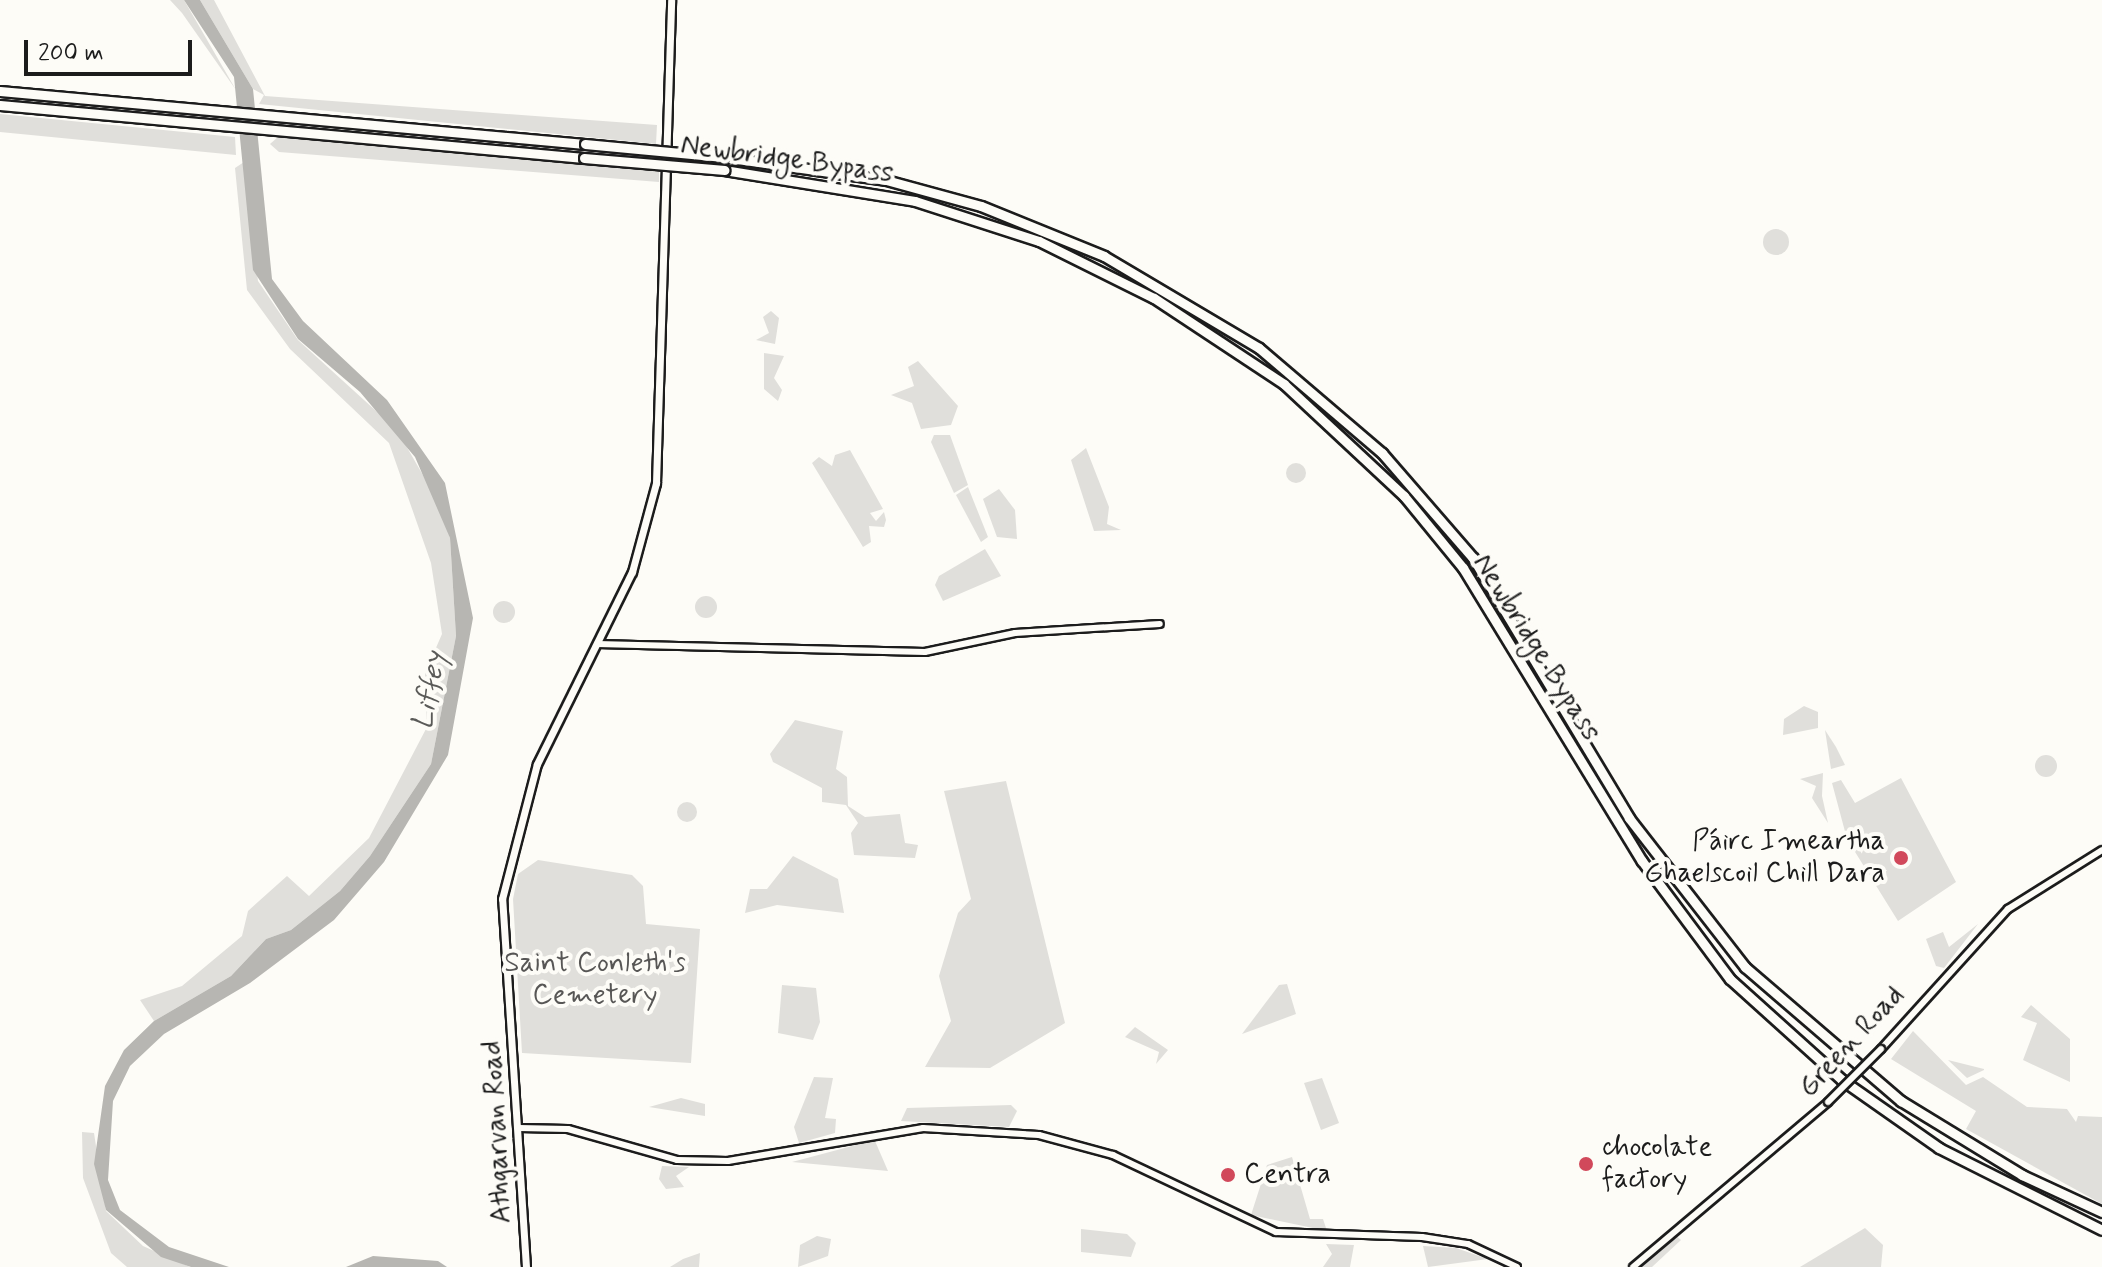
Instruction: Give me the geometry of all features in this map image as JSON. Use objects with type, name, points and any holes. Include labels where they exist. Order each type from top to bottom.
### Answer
[{"type":"highway","name":"Newbridge Bypass","points":[[0,91],[723,157],[871,177],[981,206],[1140,274],[1270,356],[1382,453],[1473,558],[1637,830],[1745,967],[1901,1101],[2010,1168],[2102,1212]]},
{"type":"highway","name":"Newbridge Bypass","points":[[0,105],[724,170],[915,201],[1039,241],[1154,298],[1284,384],[1404,496],[1463,568],[1642,861],[1730,979],[1842,1080],[1939,1148],[2102,1230]]},
{"type":"main road","name":"Athgarvan Road","points":[[526,1267],[502,899],[537,764],[632,572],[656,483],[671,0]]},
{"type":"street","points":[[597,644],[925,652],[1015,633],[1160,624]]},
{"type":"street","name":"Green Road","points":[[1633,1267],[1828,1102],[1881,1049],[2008,909],[2102,850]]},
{"type":"street","points":[[519,1128],[568,1129],[677,1160],[728,1161],[923,1128],[1039,1135],[1113,1155],[1276,1232],[1422,1237],[1468,1244],[1517,1267]]},
{"type":"green space","points":[[170,0],[184,0],[236,90],[182,13]]},
{"type":"green space","points":[[200,0],[214,0],[265,96],[657,125],[656,144],[259,104],[264,95],[253,89]]},
{"type":"green space","points":[[0,114],[235,137],[236,155],[0,132]]},
{"type":"green space","points":[[278,137],[659,171],[659,182],[279,152],[270,144]]},
{"type":"green space","points":[[244,162],[258,281],[298,340],[397,430],[439,503],[450,538],[456,636],[431,764],[370,856],[340,891],[291,930],[266,939],[231,976],[154,1021],[140,1000],[182,986],[242,936],[248,911],[287,876],[309,896],[369,838],[427,727],[425,673],[442,634],[431,563],[389,443],[290,349],[247,290],[235,168]]},
{"type":"green space","points":[[1776,229],[1785,233],[1789,242],[1785,251],[1776,255],[1767,251],[1763,242],[1767,233]]},
{"type":"green space","points":[[771,311],[779,318],[775,344],[756,340],[769,333],[763,317]]},
{"type":"green space","points":[[764,353],[784,356],[774,378],[782,390],[778,401],[764,389]]},
{"type":"green space","points":[[918,361],[958,406],[951,425],[921,429],[912,403],[891,395],[914,386],[908,367]]},
{"type":"green space","points":[[934,435],[950,435],[968,485],[954,493],[931,442]]},
{"type":"green space","points":[[1086,448],[1109,507],[1107,524],[1121,530],[1094,531],[1071,460]]},
{"type":"green space","points":[[850,450],[883,509],[870,513],[876,521],[884,512],[886,520],[884,527],[869,526],[871,542],[863,547],[812,463],[819,457],[832,466],[835,455]]},
{"type":"green space","points":[[1292,463],[1300,463],[1306,473],[1300,483],[1292,483],[1286,477],[1286,469]]},
{"type":"green space","points":[[968,487],[988,537],[981,542],[956,495]]},
{"type":"green space","points":[[999,489],[1015,510],[1017,539],[997,537],[983,499]]},
{"type":"green space","points":[[985,549],[1001,576],[943,601],[935,585],[939,576]]},
{"type":"green space","points":[[706,596],[714,599],[717,607],[714,615],[706,618],[698,615],[695,607],[698,599]]},
{"type":"green space","points":[[504,601],[512,604],[515,612],[512,620],[504,623],[496,620],[493,612],[496,604]]},
{"type":"green space","points":[[1804,706],[1818,712],[1818,728],[1783,735],[1784,719]]},
{"type":"green space","points":[[795,720],[843,731],[836,769],[847,777],[848,806],[865,817],[900,814],[905,843],[918,845],[915,858],[854,855],[851,833],[858,823],[846,805],[822,802],[822,788],[773,762],[770,754]]},
{"type":"green space","points":[[1825,730],[1836,747],[1845,765],[1831,769]]},
{"type":"green space","points":[[2046,755],[2054,758],[2057,766],[2054,774],[2046,777],[2038,774],[2035,766],[2038,758]]},
{"type":"green space","points":[[1823,773],[1822,796],[1828,823],[1812,798],[1816,786],[1800,779]]},
{"type":"green space","name":"Páirc Imeartha Ghaelscoil Chill Dara","points":[[1901,778],[1956,882],[1898,921],[1847,839],[1832,783],[1841,780],[1855,803]]},
{"type":"green space","points":[[1006,781],[1065,1023],[990,1068],[925,1067],[951,1021],[939,976],[958,913],[971,899],[944,791]]},
{"type":"green space","points":[[687,802],[694,805],[697,812],[694,819],[687,822],[680,819],[677,812],[680,805]]},
{"type":"green space","points":[[793,856],[838,879],[844,913],[777,905],[745,913],[750,889],[767,889]]},
{"type":"green space","name":"Saint Conleth's Cemetery","points":[[538,860],[632,875],[643,886],[646,924],[700,929],[691,1063],[522,1053],[513,899],[518,874]]},
{"type":"green space","points":[[1978,924],[1944,968],[1936,966],[1926,939],[1943,932],[1949,947]]},
{"type":"green space","points":[[1287,984],[1296,1014],[1242,1034],[1279,985]]},
{"type":"green space","points":[[782,985],[816,988],[820,1022],[813,1040],[778,1033]]},
{"type":"green space","points":[[2031,1005],[2070,1039],[2070,1082],[2023,1060],[2037,1023],[2021,1017]]},
{"type":"green space","points":[[1135,1027],[1168,1050],[1156,1064],[1159,1052],[1125,1037]]},
{"type":"green space","points":[[1913,1031],[1966,1085],[1983,1077],[2027,1107],[2067,1109],[2076,1122],[2078,1116],[2102,1117],[2102,1204],[1966,1129],[1976,1111],[1891,1059]]},
{"type":"green space","points":[[1948,1060],[1984,1069],[1984,1070],[1967,1078]]},
{"type":"green space","points":[[814,1077],[833,1078],[825,1118],[836,1119],[835,1133],[799,1143],[794,1127]]},
{"type":"green space","points":[[1322,1078],[1339,1123],[1321,1130],[1304,1083]]},
{"type":"green space","points":[[681,1098],[705,1104],[705,1116],[649,1107]]},
{"type":"green space","points":[[1011,1105],[1017,1111],[1009,1127],[901,1121],[907,1108]]},
{"type":"green space","points":[[82,1132],[94,1133],[106,1211],[143,1246],[190,1267],[127,1267],[111,1253],[83,1178]]},
{"type":"green space","points":[[871,1141],[875,1141],[888,1171],[792,1162]]},
{"type":"green space","points":[[1292,1157],[1310,1219],[1323,1219],[1327,1231],[1251,1215],[1267,1165]]},
{"type":"green space","points":[[662,1166],[689,1167],[676,1176],[684,1187],[666,1189],[659,1179]]},
{"type":"green space","points":[[1865,1228],[1883,1245],[1881,1267],[1800,1267]]},
{"type":"green space","points":[[1081,1229],[1127,1234],[1136,1243],[1131,1257],[1081,1252]]},
{"type":"green space","points":[[1675,1235],[1681,1240],[1652,1267],[1641,1267]]},
{"type":"green space","points":[[817,1236],[831,1239],[828,1256],[798,1267],[800,1245]]},
{"type":"green space","points":[[1326,1244],[1354,1245],[1350,1267],[1323,1267],[1332,1254]]},
{"type":"green space","points":[[1423,1246],[1456,1248],[1488,1259],[1428,1267]]},
{"type":"green space","points":[[700,1253],[699,1267],[670,1267],[683,1259]]},
{"type":"shaded area","points":[[184,0],[200,0],[253,89],[272,279],[303,321],[387,400],[445,483],[473,618],[448,755],[384,862],[334,920],[250,983],[164,1034],[130,1066],[113,1101],[108,1180],[120,1210],[169,1247],[229,1267],[191,1267],[161,1257],[106,1210],[94,1164],[105,1086],[124,1050],[154,1021],[231,976],[266,939],[291,930],[340,891],[370,856],[431,764],[456,636],[450,538],[415,457],[360,392],[298,339],[253,270],[234,77]]},
{"type":"shaded area","points":[[373,1256],[438,1261],[447,1267],[346,1267]]},
{"type":"place","name":"Páirc Imeartha Ghaelscoil Chill Dara","points":[[1901,858]]},
{"type":"place","name":"chocolate factory","points":[[1586,1164]]},
{"type":"place","name":"Centra","points":[[1228,1175]]},
{"type":"water label","name":"Liffey","points":[[430,691]]}]
